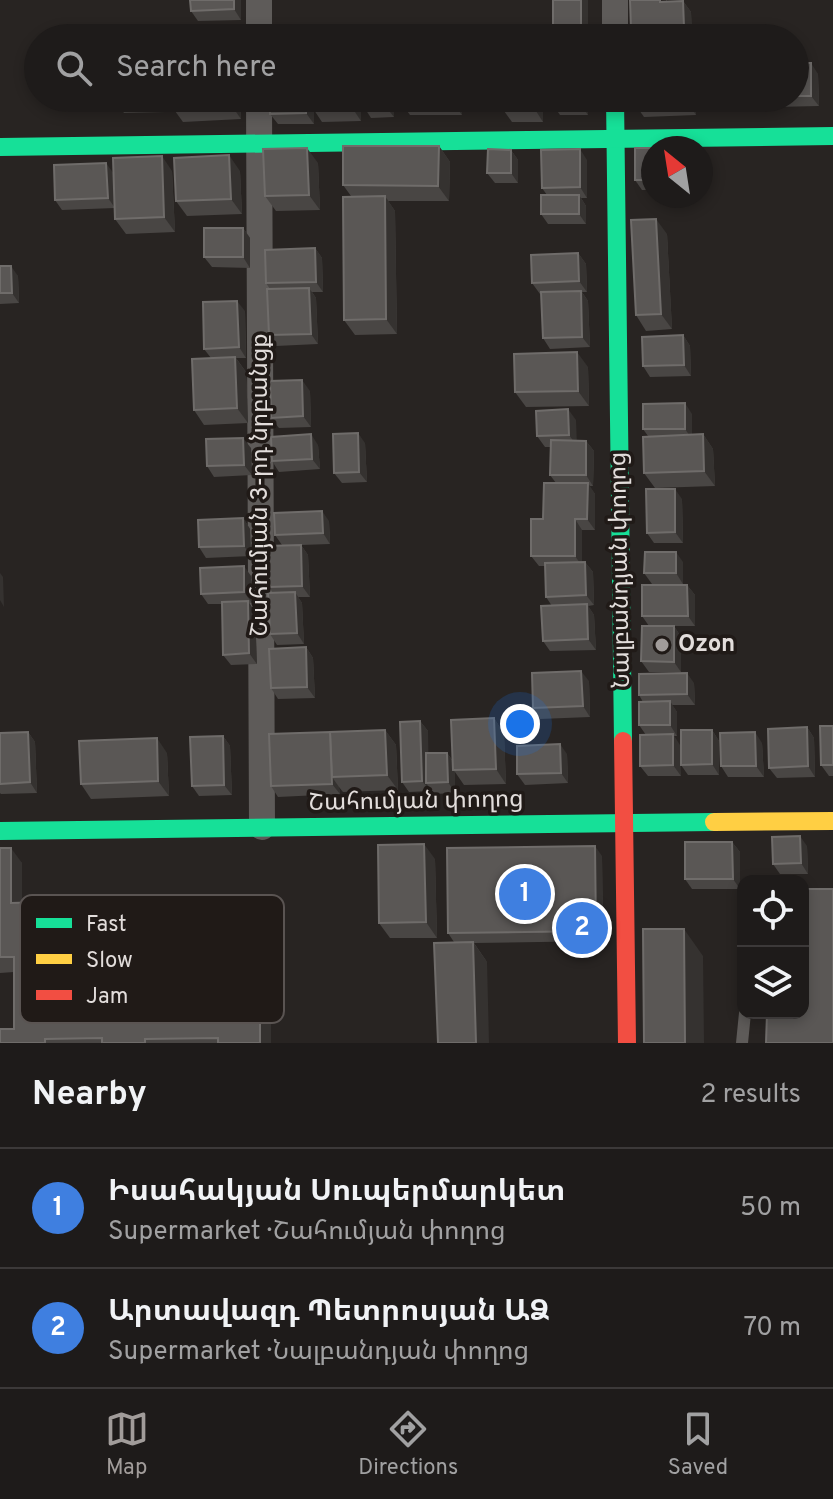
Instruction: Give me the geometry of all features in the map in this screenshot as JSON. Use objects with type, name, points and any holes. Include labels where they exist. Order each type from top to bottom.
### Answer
[{"type":"street","points":[[259,0],[259,24]]},
{"type":"street","points":[[615,0],[615,24]]},
{"type":"street","name":"Շահումյան 3-րդ նրբանցք","points":[[259,112],[262,827]]},
{"type":"street","name":"Նալբանդյան փողոց","points":[[615,112],[627,1043]]},
{"type":"street","points":[[0,147],[833,136]]},
{"type":"street","name":"Շահումյան փողոց","points":[[0,831],[833,821]]},
{"type":"lane","points":[[742,1043],[744,1019]]},
{"type":"building","points":[[190,0],[234,0],[234,9],[191,11]]},
{"type":"building","points":[[553,0],[581,0],[581,24],[553,24]]},
{"type":"building","points":[[630,0],[683,1],[684,24],[631,24]]},
{"type":"building","points":[[809,63],[811,63],[809,96]]},
{"type":"building","points":[[270,112],[306,112],[306,113]]},
{"type":"building","points":[[343,146],[439,146],[438,186],[343,185]]},
{"type":"building","points":[[307,148],[309,195],[265,196],[263,149]]},
{"type":"building","points":[[635,148],[641,148],[641,180],[635,180]]},
{"type":"building","points":[[488,149],[511,150],[511,173],[487,173]]},
{"type":"building","points":[[580,149],[580,187],[542,188],[541,150]]},
{"type":"building","points":[[229,155],[231,199],[176,201],[174,158]]},
{"type":"building","points":[[162,156],[164,217],[115,219],[113,158]]},
{"type":"building","points":[[106,163],[108,198],[55,200],[54,165]]},
{"type":"building","points":[[541,195],[579,195],[579,214],[541,214]]},
{"type":"building","points":[[385,196],[386,319],[344,320],[343,197]]},
{"type":"building","points":[[656,219],[661,314],[636,315],[631,220]]},
{"type":"building","points":[[204,228],[243,228],[243,257],[204,257]]},
{"type":"building","points":[[315,248],[316,282],[266,283],[265,250]]},
{"type":"building","points":[[578,253],[579,281],[532,283],[531,255]]},
{"type":"building","points":[[0,266],[11,266],[12,293],[0,293]]},
{"type":"building","points":[[309,288],[311,334],[269,335],[267,289]]},
{"type":"building","points":[[581,291],[582,337],[543,338],[541,292]]},
{"type":"building","points":[[237,301],[239,347],[204,349],[203,302]]},
{"type":"building","points":[[683,335],[684,365],[643,366],[642,337]]},
{"type":"building","points":[[577,352],[578,391],[515,392],[514,354]]},
{"type":"building","points":[[235,357],[237,408],[194,410],[192,359]]},
{"type":"building","points":[[302,380],[303,416],[271,418],[270,381]]},
{"type":"building","points":[[685,403],[685,429],[643,429],[643,404]]},
{"type":"building","points":[[568,409],[569,435],[537,436],[536,411]]},
{"type":"building","points":[[358,433],[359,472],[334,473],[333,434]]},
{"type":"building","points":[[311,434],[312,459],[272,461],[271,437]]},
{"type":"building","points":[[703,434],[704,471],[644,473],[643,437]]},
{"type":"building","points":[[243,438],[244,465],[207,466],[206,439]]},
{"type":"building","points":[[551,440],[586,441],[586,475],[550,475]]},
{"type":"building","points":[[544,483],[588,483],[587,519],[575,519],[575,556],[531,556],[531,519],[543,519]]},
{"type":"building","points":[[646,489],[675,489],[675,532],[647,533]]},
{"type":"building","points":[[322,511],[323,533],[275,535],[274,513]]},
{"type":"building","points":[[243,518],[244,546],[199,547],[198,520]]},
{"type":"building","points":[[301,545],[302,586],[269,587],[267,546]]},
{"type":"building","points":[[645,552],[676,552],[676,573],[644,573]]},
{"type":"building","points":[[585,562],[586,595],[546,597],[545,563]]},
{"type":"building","points":[[244,566],[244,592],[201,594],[200,568]]},
{"type":"building","points":[[642,585],[687,585],[688,616],[642,616]]},
{"type":"building","points":[[295,592],[297,633],[270,634],[268,593]]},
{"type":"building","points":[[248,601],[249,653],[223,655],[222,602]]},
{"type":"building","points":[[587,604],[588,639],[543,641],[541,606]]},
{"type":"building","points":[[642,626],[674,626],[674,662],[641,661]]},
{"type":"building","points":[[306,647],[307,687],[271,688],[269,649]]},
{"type":"building","points":[[581,671],[583,706],[533,708],[532,673]]},
{"type":"building","points":[[687,673],[687,694],[639,695],[639,674]]},
{"type":"building","points":[[670,701],[670,725],[639,725],[639,702]]},
{"type":"building","points":[[494,718],[496,769],[453,770],[451,720]]},
{"type":"building","points":[[420,721],[422,781],[402,782],[400,722]]},
{"type":"building","points":[[820,726],[833,726],[833,765],[821,765]]},
{"type":"building","points":[[807,727],[808,766],[769,768],[768,729]]},
{"type":"building","points":[[385,730],[387,775],[332,777],[330,732]]},
{"type":"building","points":[[681,730],[712,730],[712,764],[681,765]]},
{"type":"building","points":[[28,732],[30,782],[0,784],[0,733]]},
{"type":"building","points":[[330,732],[332,784],[271,786],[269,734]]},
{"type":"building","points":[[755,732],[756,766],[721,766],[720,733]]},
{"type":"building","points":[[673,734],[673,765],[640,766],[640,735]]},
{"type":"building","points":[[223,736],[224,785],[192,786],[190,737]]},
{"type":"building","points":[[157,738],[158,781],[81,784],[79,741]]},
{"type":"building","points":[[560,744],[561,773],[517,774],[517,746]]},
{"type":"building","points":[[426,753],[447,753],[448,782],[426,783]]},
{"type":"building","points":[[800,836],[801,863],[773,864],[772,837]]},
{"type":"building","points":[[685,842],[732,842],[733,879],[685,879]]},
{"type":"building","points":[[424,844],[426,922],[379,923],[378,845]]},
{"type":"building","points":[[595,846],[596,931],[448,933],[447,848]]},
{"type":"building","points":[[0,848],[11,848],[11,903],[20,903],[20,1023],[260,1023],[260,1043],[218,1043],[218,1038],[102,1043],[102,1038],[0,1043],[0,1029],[14,1029],[14,957],[0,957]]},
{"type":"building","points":[[809,889],[833,889],[833,1043],[766,1043],[767,1019],[809,1019]]},
{"type":"building","points":[[643,929],[684,929],[685,1043],[644,1043]]},
{"type":"building","points":[[473,942],[476,1043],[438,1043],[434,943]]},
{"type":"traffic: fast","points":[[615,112],[623,741]]},
{"type":"traffic: fast","points":[[0,147],[833,136]]},
{"type":"traffic: fast","points":[[0,831],[714,822]]},
{"type":"traffic: slow","points":[[714,822],[833,821]]},
{"type":"traffic: jam","points":[[623,741],[627,1043]]},
{"type":"place","name":"Ozon","points":[[662,645]]},
{"type":"place","name":"Իսահակյան Սուպերմարկետ","points":[[525,894]]},
{"type":"place","name":"Արտավազդ Պետրոսյան ԱՁ","points":[[582,928]]}]
